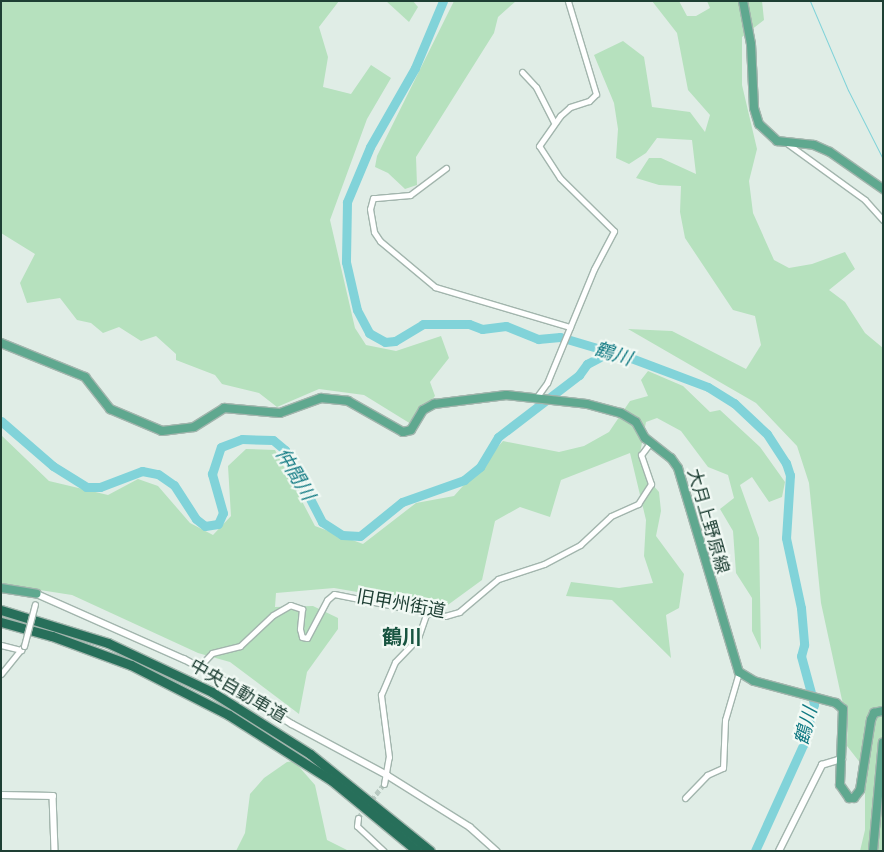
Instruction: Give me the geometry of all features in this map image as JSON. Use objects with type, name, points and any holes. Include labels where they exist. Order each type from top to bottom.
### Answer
[{"type":"highway","name":"中央自動車道","points":[[1,610],[108,643],[212,692],[310,754],[430,851]]},
{"type":"highway","name":"中央自動車道","points":[[1,622],[115,659],[221,711],[330,780],[417,851]]},
{"type":"main road","points":[[743,1],[751,44],[757,118],[771,138],[788,144],[823,148],[883,189]]},
{"type":"main road","name":"大月上野原線","points":[[1,343],[85,376],[110,408],[162,431],[194,427],[224,408],[280,413],[313,399],[329,398],[348,401],[403,432],[411,430],[424,410],[434,404],[506,395],[593,405],[628,416],[650,442],[671,458],[678,468],[739,672]]},
{"type":"main road","points":[[1,588],[37,594]]},
{"type":"main road","points":[[739,672],[754,681],[836,703],[845,713],[842,759],[842,792],[845,797],[854,798],[860,790],[871,720],[874,713],[883,711]]},
{"type":"main road","points":[[873,851],[883,742]]},
{"type":"street","points":[[538,398],[550,377],[570,327],[614,231],[576,196],[542,154],[541,141],[554,122],[570,107],[589,101],[596,94],[568,1]]},
{"type":"street","points":[[522,72],[536,87],[554,122]]},
{"type":"street","points":[[788,144],[865,200],[883,220]]},
{"type":"street","points":[[446,168],[410,195],[373,198],[371,216],[374,232],[380,241],[435,287],[570,327]]},
{"type":"street","name":"旧甲州街道","points":[[199,667],[212,653],[240,646],[273,615],[290,605],[302,609],[300,629],[304,638],[312,634],[326,600],[334,594],[445,616],[459,612],[498,579],[544,564],[580,545],[611,516],[638,504],[651,484],[641,458],[644,447],[650,442]]},
{"type":"street","points":[[1,674],[22,648],[37,594],[199,667],[284,720],[387,775],[470,827],[497,851]]},
{"type":"street","points":[[384,784],[387,775],[389,750],[380,695],[394,662],[418,638],[427,612]]},
{"type":"street","points":[[1,645],[22,648]]},
{"type":"street","points":[[685,798],[707,775],[723,768],[724,720],[739,672]]},
{"type":"street","points":[[779,851],[822,765],[842,759]]},
{"type":"street","points":[[1,795],[53,796],[55,851]]},
{"type":"street","points":[[358,818],[357,826],[384,851]]},
{"type":"green space","points":[[1,1],[339,1],[319,27],[328,57],[323,87],[351,94],[371,65],[391,78],[367,119],[330,220],[355,328],[366,345],[396,351],[441,336],[449,358],[430,382],[435,396],[411,424],[364,395],[319,389],[277,407],[259,393],[222,384],[215,375],[176,360],[176,354],[156,336],[141,341],[119,327],[103,333],[91,323],[77,320],[60,298],[27,303],[20,283],[35,254],[1,233]]},
{"type":"green space","points":[[386,1],[413,1],[418,7],[409,22]]},
{"type":"green space","points":[[454,1],[516,1],[498,17],[494,33],[416,157],[417,185],[405,189],[388,173],[375,167],[377,156]]},
{"type":"green space","points":[[652,1],[679,1],[687,16],[696,16],[710,8],[707,1],[762,1],[764,20],[742,37],[742,85],[757,149],[749,181],[753,213],[774,260],[789,268],[812,264],[845,252],[855,269],[829,290],[845,302],[865,333],[883,348],[883,851],[860,851],[865,830],[865,769],[847,746],[848,713],[842,700],[821,603],[809,483],[797,446],[756,403],[628,329],[672,331],[746,369],[761,345],[755,316],[733,310],[685,238],[680,212],[681,186],[659,185],[636,178],[649,158],[661,158],[696,174],[692,140],[657,138],[646,153],[629,164],[616,158],[618,129],[614,103],[594,55],[623,41],[644,57],[652,107],[690,112],[705,132],[710,115],[688,90],[677,33]]},
{"type":"green space","points":[[648,371],[683,386],[710,412],[720,410],[760,447],[785,482],[782,497],[769,502],[752,477],[740,485],[759,538],[761,650],[752,631],[752,598],[736,573],[733,531],[720,509],[734,498],[728,475],[708,467],[681,431],[657,418],[646,422],[640,453],[645,476],[659,492],[661,511],[656,536],[684,574],[679,608],[666,615],[671,658],[612,600],[566,596],[571,582],[619,588],[653,583],[644,556],[646,520],[630,453],[561,480],[550,517],[520,507],[495,521],[482,580],[445,607],[334,588],[276,593],[275,607],[313,606],[338,618],[338,629],[307,672],[299,714],[230,662],[198,653],[72,595],[1,584],[1,435],[49,481],[108,495],[138,479],[158,486],[190,523],[213,535],[231,516],[228,466],[246,449],[275,450],[315,526],[363,544],[416,503],[454,496],[503,441],[559,452],[584,446],[609,432],[630,401],[648,396],[641,380]]},
{"type":"green space","points":[[294,761],[315,785],[327,840],[349,851],[236,851],[245,833],[250,794],[264,778],[287,762]]},
{"type":"waterway","name":"鶴川","points":[[443,1],[415,68],[370,147],[347,202],[346,262],[357,310],[369,333],[385,342],[395,341],[423,324],[469,324],[482,329],[506,326],[538,339],[560,337],[631,358],[708,387],[734,403],[767,434],[786,463],[790,475],[786,538],[801,608],[804,645],[801,656],[814,704],[803,745],[755,851]]},
{"type":"waterway","points":[[810,1],[848,90],[883,159]]},
{"type":"waterway","name":"仲間川","points":[[1,421],[53,466],[86,487],[100,487],[142,471],[158,474],[174,485],[196,519],[205,526],[218,524],[223,513],[212,474],[221,447],[242,439],[273,440],[285,450],[322,522],[342,535],[360,536],[402,502],[464,480],[480,467],[498,437],[579,375],[587,364],[608,353]]},
{"type":"tunnel","points":[[358,818],[384,784]]},
{"type":"district","name":"鶴川","points":[[402,636]]}]
